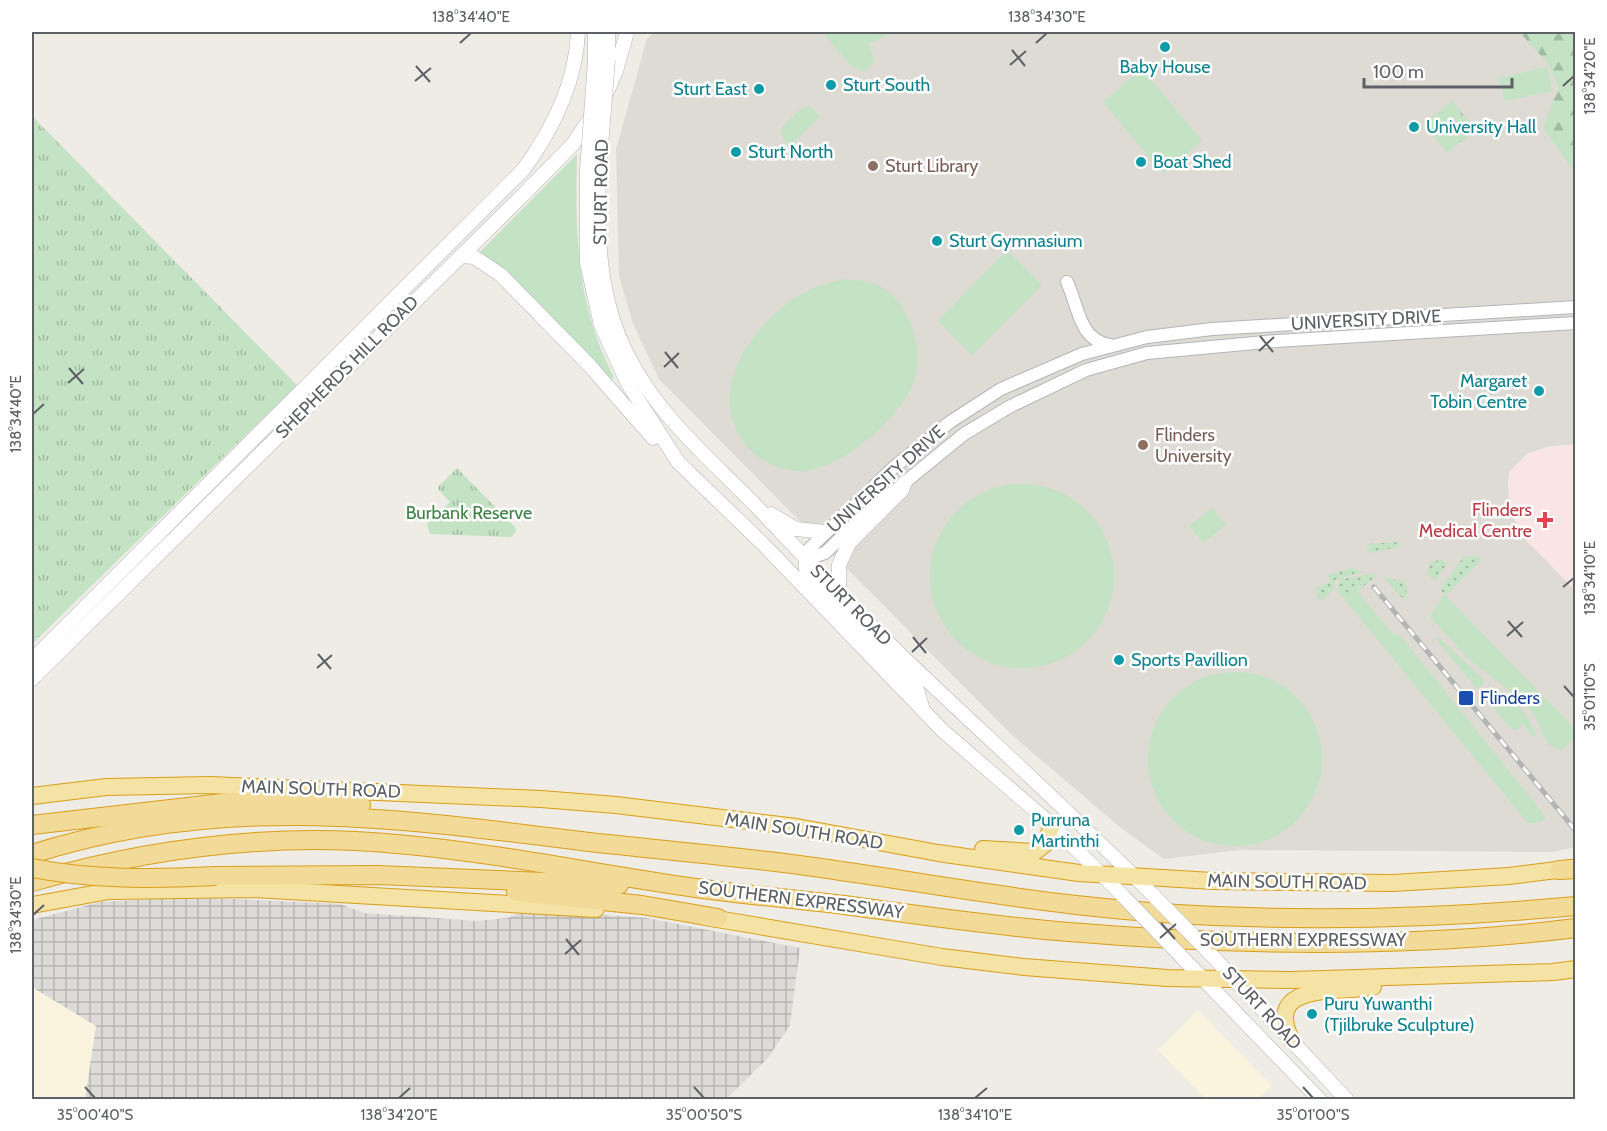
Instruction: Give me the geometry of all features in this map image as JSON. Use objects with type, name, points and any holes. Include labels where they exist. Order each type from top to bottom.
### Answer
[{"type":"highway","name":"MAIN SOUTH ROAD","points":[[32,796],[106,787],[210,785],[530,798],[616,805],[796,827],[950,855],[1134,876],[1337,884],[1440,881],[1571,868]]},
{"type":"highway","points":[[32,825],[210,803],[337,802],[431,812],[689,854]]},
{"type":"highway","name":"SOUTHERN EXPRESSWAY","points":[[32,854],[105,835],[162,824],[221,818],[311,814],[419,821],[810,867],[1079,906],[1194,914],[1420,916],[1575,906]]},
{"type":"highway","points":[[950,855],[981,849],[1035,852],[1045,844],[1052,825]]},
{"type":"highway","name":"SOUTHERN EXPRESSWAY","points":[[34,878],[195,848],[267,841],[330,840],[421,847],[696,888],[986,924],[1217,942],[1369,942],[1525,934],[1575,928]]},
{"type":"highway","points":[[378,875],[394,882],[642,905],[942,957],[1024,967],[1204,979],[1405,976],[1553,972],[1575,969]]},
{"type":"highway","points":[[34,878],[378,875],[696,888]]},
{"type":"highway","points":[[32,905],[84,894],[125,890],[252,889],[345,892],[718,918]]},
{"type":"highway","points":[[1517,911],[1575,898]]},
{"type":"highway","points":[[1291,1039],[1285,1023],[1286,1014],[1289,1005],[1300,995],[1368,988],[1405,976]]},
{"type":"main road","name":"SHEPHERDS HILL ROAD","points":[[32,660],[523,170],[557,114],[572,73],[578,32]]},
{"type":"main road","name":"STURT ROAD","points":[[595,32],[601,61]]},
{"type":"main road","name":"STURT ROAD","points":[[608,32],[601,61],[587,263],[601,325],[628,384],[678,462],[764,545],[922,710],[974,759],[1052,825],[1320,1100]]},
{"type":"main road","name":"SHEPHERDS HILL ROAD","points":[[32,679],[573,144],[606,95],[616,71],[627,32]]},
{"type":"main road","name":"STURT ROAD","points":[[593,170],[601,273],[612,320],[627,356],[661,409],[906,660],[1069,810],[1218,961],[1347,1100]]},
{"type":"main road","points":[[461,256],[474,257],[501,275],[678,462]]},
{"type":"main road","points":[[839,593],[839,565],[849,543],[902,490],[905,482]]},
{"type":"main road","points":[[754,504],[796,529],[825,532]]},
{"type":"main road","points":[[764,545],[798,559],[806,559],[806,570],[812,580],[916,686],[922,710]]},
{"type":"street","points":[[1066,282],[1086,332],[1097,343],[1115,345]]},
{"type":"street","name":"UNIVERSITY DRIVE","points":[[806,559],[808,550],[825,532],[914,450],[979,402],[1001,389],[1082,354],[1147,337],[1212,329],[1575,307]]},
{"type":"street","name":"UNIVERSITY DRIVE","points":[[806,559],[825,553],[905,482],[964,434],[1009,407],[1086,370],[1147,353],[1276,341],[1575,323]]},
{"type":"shaded area","name":"Flinders University","points":[[655,32],[1575,32],[1575,444],[1547,447],[1521,535],[1575,590],[1575,847],[1553,852],[1240,850],[1164,859],[1121,828],[1012,735],[659,379],[633,324],[619,276],[616,149],[647,39]]},
{"type":"shaded area","name":"Flinders Medical Centre","points":[[1576,444],[1575,590],[1521,535],[1509,505],[1508,484],[1509,472],[1528,453],[1547,447]]},
{"type":"shaded area","points":[[192,897],[340,904],[365,913],[477,921],[508,918],[525,910],[647,918],[800,948],[790,1025],[768,1058],[726,1099],[85,1100],[96,1026],[32,987],[32,920],[100,902]]},
{"type":"shaded area","points":[[32,987],[96,1026],[85,1099],[32,1099]]},
{"type":"shaded area","points":[[1198,1010],[1272,1086],[1258,1099],[1205,1099],[1158,1050]]},
{"type":"green space","points":[[822,32],[894,32],[868,44],[875,62],[865,71],[853,68]]},
{"type":"green space","points":[[1519,32],[1575,32],[1575,173],[1543,128],[1559,87],[1548,63]]},
{"type":"green space","points":[[1548,67],[1552,91],[1505,101],[1499,78]]},
{"type":"green space","points":[[1142,69],[1202,141],[1163,174],[1103,102]]},
{"type":"green space","points":[[1452,101],[1476,130],[1447,153],[1424,124]]},
{"type":"green space","points":[[810,107],[820,117],[790,146],[782,137],[781,128],[802,108]]},
{"type":"green space","points":[[32,116],[297,385],[32,644]]},
{"type":"green space","points":[[577,154],[577,213],[581,268],[592,323],[601,350],[614,377],[608,383],[478,254]]},
{"type":"green space","points":[[1007,250],[1042,285],[972,355],[938,321]]},
{"type":"green space","points":[[845,279],[872,283],[884,289],[903,308],[917,348],[916,374],[910,389],[887,421],[855,449],[837,460],[804,471],[779,467],[757,456],[740,436],[732,416],[730,396],[734,375],[742,355],[754,337],[785,305],[813,289]]},
{"type":"green space","name":"Burbank Reserve","points":[[457,468],[515,527],[516,532],[511,537],[430,534],[427,524],[450,502],[437,488]]},
{"type":"green space","points":[[1022,484],[1040,485],[1057,491],[1073,499],[1087,511],[1099,525],[1107,541],[1113,558],[1113,594],[1107,611],[1099,627],[1087,641],[1073,653],[1057,661],[1040,667],[1022,668],[1004,667],[987,661],[971,653],[957,641],[945,627],[937,611],[931,594],[930,576],[931,558],[937,541],[945,525],[957,511],[971,499],[987,491],[1004,485]]},
{"type":"green space","points":[[1212,508],[1226,525],[1203,543],[1189,526]]},
{"type":"green space","points":[[1399,542],[1399,547],[1369,553],[1367,544]]},
{"type":"green space","points":[[1477,556],[1481,561],[1445,596],[1440,589],[1464,557]]},
{"type":"green space","points":[[1442,560],[1447,564],[1435,581],[1428,574],[1430,562]]},
{"type":"green space","points":[[1351,568],[1362,572],[1335,580],[1334,589],[1322,600],[1318,599],[1316,588],[1330,582],[1328,575]]},
{"type":"green space","points":[[1375,573],[1376,577],[1345,599],[1337,592],[1339,582],[1343,579]]},
{"type":"green space","points":[[1384,577],[1406,582],[1407,597],[1403,599]]},
{"type":"green space","points":[[1356,590],[1393,634],[1399,634],[1546,817],[1541,822],[1528,823],[1345,600]]},
{"type":"green space","points":[[1444,594],[1575,729],[1575,738],[1561,750],[1549,745],[1535,717],[1521,699],[1470,660],[1430,617]]},
{"type":"green space","points":[[1438,637],[1484,680],[1484,684],[1477,689],[1436,639]]},
{"type":"green space","points":[[1235,672],[1268,679],[1283,687],[1296,698],[1307,711],[1315,726],[1322,759],[1315,792],[1307,807],[1296,820],[1283,831],[1268,839],[1235,846],[1202,839],[1187,831],[1174,820],[1163,807],[1155,792],[1148,759],[1155,726],[1163,711],[1174,698],[1187,687],[1202,679]]},
{"type":"green space","points":[[1492,687],[1519,706],[1533,728],[1536,735],[1534,737],[1523,724],[1516,730],[1511,729],[1482,694]]},
{"type":"railway","points":[[1374,587],[1576,831]]},
{"type":"place","name":"Baby House","points":[[1165,47]]},
{"type":"place","name":"Sturt South","points":[[831,85]]},
{"type":"place","name":"Sturt East","points":[[759,89]]},
{"type":"place","name":"University Hall","points":[[1414,127]]},
{"type":"place","name":"Sturt North","points":[[736,152]]},
{"type":"place","name":"Boat Shed","points":[[1141,162]]},
{"type":"place","name":"Sturt Library","points":[[873,166]]},
{"type":"place","name":"Sturt Gymnasium","points":[[937,241]]},
{"type":"place","name":"Margaret Tobin Centre","points":[[1539,391]]},
{"type":"place","name":"Flinders University","points":[[1143,445]]},
{"type":"place","name":"Flinders Medical Centre","points":[[1545,520]]},
{"type":"place","name":"Sports Pavillion","points":[[1119,660]]},
{"type":"place","name":"Flinders","points":[[1466,698]]},
{"type":"place","name":"Purruna Martinthi","points":[[1019,830]]},
{"type":"place","name":"Puru Yuwanthi (Tjilbruke Sculpture)","points":[[1312,1014]]}]
